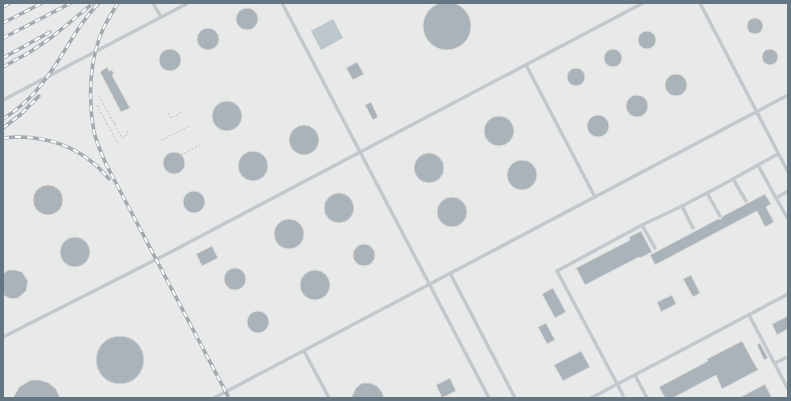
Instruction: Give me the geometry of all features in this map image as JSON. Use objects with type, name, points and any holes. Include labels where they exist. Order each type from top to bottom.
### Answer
[{"type":"lane","points":[[153,3],[161,17]]},
{"type":"lane","points":[[3,100],[188,3]]},
{"type":"lane","points":[[282,3],[489,398]]},
{"type":"lane","points":[[3,337],[165,255],[643,3]]},
{"type":"lane","points":[[700,3],[788,172]]},
{"type":"lane","points":[[526,65],[595,197]]},
{"type":"lane","points":[[214,398],[788,95]]},
{"type":"lane","points":[[623,395],[557,271],[642,225],[707,193],[778,154]]},
{"type":"lane","points":[[784,164],[788,162]]},
{"type":"lane","points":[[758,165],[788,220]]},
{"type":"lane","points":[[733,179],[746,201]]},
{"type":"lane","points":[[776,198],[788,191]]},
{"type":"lane","points":[[707,193],[720,216]]},
{"type":"lane","points":[[682,206],[693,228]]},
{"type":"lane","points":[[642,225],[655,248]]},
{"type":"lane","points":[[450,273],[515,398]]},
{"type":"lane","points":[[591,398],[788,294]]},
{"type":"lane","points":[[750,315],[788,389]]},
{"type":"lane","points":[[304,351],[329,398]]},
{"type":"lane","points":[[775,363],[788,356]]},
{"type":"lane","points":[[635,375],[647,398]]},
{"type":"path","points":[[99,96],[122,138],[128,134],[126,130]]},
{"type":"path","points":[[97,105],[117,142]]},
{"type":"path","points":[[168,113],[171,118],[182,112]]},
{"type":"path","points":[[106,126],[105,123],[107,122]]},
{"type":"path","points":[[162,140],[189,126]]},
{"type":"path","points":[[181,155],[200,145]]},
{"type":"shaded area","points":[[3,3],[788,3],[788,398],[3,398]]},
{"type":"shaded area","points":[[333,19],[343,38],[321,50],[311,31]]},
{"type":"building","points":[[442,2],[452,2],[461,6],[467,12],[470,17],[470,35],[461,46],[452,50],[442,50],[433,46],[427,40],[423,31],[423,21],[427,12],[433,6]]},
{"type":"building","points":[[247,8],[255,11],[258,19],[255,27],[247,30],[239,27],[236,19],[239,11]]},
{"type":"building","points":[[752,18],[758,18],[763,23],[761,32],[758,34],[752,34],[747,29],[747,23]]},
{"type":"building","points":[[208,28],[216,31],[219,39],[216,47],[208,50],[200,47],[197,39],[200,31]]},
{"type":"building","points":[[643,31],[651,31],[656,36],[654,47],[651,49],[643,49],[638,44],[638,36]]},
{"type":"building","points":[[170,49],[178,52],[181,60],[178,68],[170,71],[162,68],[159,60],[162,52]]},
{"type":"building","points":[[609,49],[617,49],[622,54],[620,65],[617,67],[609,67],[604,62],[604,54]]},
{"type":"building","points":[[767,49],[773,49],[778,54],[776,63],[773,65],[767,65],[762,60],[762,54]]},
{"type":"building","points":[[357,62],[364,74],[353,80],[346,68]]},
{"type":"building","points":[[107,67],[109,71],[112,70],[114,74],[112,75],[130,108],[121,112],[100,72]]},
{"type":"building","points":[[572,68],[580,68],[585,73],[583,84],[580,86],[572,86],[567,81],[567,73]]},
{"type":"building","points":[[676,74],[684,77],[687,85],[684,93],[676,96],[668,93],[665,85],[668,77]]},
{"type":"building","points":[[637,95],[645,98],[648,106],[645,114],[637,117],[629,114],[626,106],[629,98]]},
{"type":"building","points":[[227,101],[233,102],[241,110],[241,122],[233,130],[227,131],[221,130],[213,122],[212,116],[213,110],[221,102]]},
{"type":"building","points":[[371,102],[378,117],[373,120],[365,105]]},
{"type":"building","points":[[598,115],[606,118],[609,126],[606,134],[598,137],[590,134],[587,126],[590,118]]},
{"type":"building","points":[[499,116],[505,117],[513,125],[513,137],[505,145],[499,146],[493,145],[485,137],[484,131],[485,125],[493,117]]},
{"type":"building","points":[[304,125],[310,126],[318,134],[318,146],[310,154],[304,155],[298,154],[290,146],[289,140],[290,134],[298,126]]},
{"type":"building","points":[[253,151],[259,152],[267,160],[267,172],[259,180],[253,181],[247,180],[239,172],[238,166],[239,160],[247,152]]},
{"type":"building","points":[[174,152],[182,155],[185,163],[182,171],[174,174],[166,171],[163,163],[166,155]]},
{"type":"building","points":[[429,153],[435,154],[443,162],[443,174],[435,182],[429,183],[423,182],[415,174],[414,168],[415,162],[423,154]]},
{"type":"building","points":[[522,160],[528,161],[536,169],[536,181],[528,189],[522,190],[516,189],[508,181],[507,175],[508,169],[516,161]]},
{"type":"building","points":[[48,185],[54,186],[62,194],[62,206],[54,214],[48,215],[42,214],[34,206],[33,200],[34,194],[42,186]]},
{"type":"building","points":[[194,191],[202,194],[205,202],[202,210],[194,213],[186,210],[183,202],[186,194]]},
{"type":"building","points":[[339,193],[345,194],[353,202],[353,214],[345,222],[339,223],[333,222],[325,214],[324,208],[325,202],[333,194]]},
{"type":"building","points":[[765,194],[771,204],[766,207],[774,222],[765,227],[757,211],[655,265],[650,255],[718,219],[721,219],[723,216]]},
{"type":"building","points":[[452,197],[458,198],[466,206],[466,218],[458,226],[452,227],[446,226],[438,218],[437,212],[438,206],[446,198]]},
{"type":"building","points":[[289,219],[295,220],[303,228],[303,240],[295,248],[289,249],[283,248],[275,240],[274,234],[275,228],[283,220]]},
{"type":"building","points":[[641,231],[652,252],[640,258],[639,257],[585,285],[576,268],[630,240],[629,237]]},
{"type":"building","points":[[75,237],[81,238],[89,246],[89,258],[81,266],[75,267],[69,266],[61,258],[60,252],[61,246],[69,238]]},
{"type":"building","points":[[364,244],[372,247],[375,255],[372,263],[364,266],[356,263],[353,255],[356,247]]},
{"type":"building","points":[[212,246],[218,258],[202,266],[196,254]]},
{"type":"building","points":[[235,268],[243,271],[246,279],[243,287],[235,290],[227,287],[224,279],[227,271]]},
{"type":"building","points":[[8,270],[22,272],[28,281],[26,291],[18,298],[11,299],[3,295],[3,274]]},
{"type":"building","points":[[315,270],[321,271],[329,279],[329,291],[321,299],[315,300],[309,299],[301,291],[300,285],[301,279],[309,271]]},
{"type":"building","points":[[691,275],[700,293],[693,297],[683,279]]},
{"type":"building","points":[[553,288],[566,312],[555,318],[542,294]]},
{"type":"building","points":[[672,295],[676,304],[661,312],[657,302]]},
{"type":"building","points":[[258,311],[266,314],[269,322],[266,330],[258,333],[250,330],[247,322],[250,314]]},
{"type":"building","points":[[788,316],[788,329],[777,335],[772,324]]},
{"type":"building","points":[[546,323],[555,340],[547,344],[538,327]]},
{"type":"building","points":[[120,336],[129,338],[137,343],[142,351],[144,360],[142,369],[137,377],[129,382],[120,384],[111,382],[103,377],[98,369],[96,360],[98,351],[103,343],[111,338]]},
{"type":"building","points":[[742,341],[758,370],[722,389],[716,375],[673,398],[665,398],[659,387],[708,361],[707,359]]},
{"type":"building","points":[[760,343],[768,358],[764,360],[757,345]]},
{"type":"building","points":[[581,351],[590,367],[563,381],[554,365]]},
{"type":"building","points":[[450,378],[456,391],[442,398],[436,385]]},
{"type":"building","points":[[31,380],[40,380],[49,383],[56,389],[60,398],[13,398],[19,387]]},
{"type":"building","points":[[362,383],[370,383],[377,386],[382,392],[384,398],[351,398],[356,388]]},
{"type":"building","points":[[765,384],[772,398],[739,398]]},
{"type":"railway","points":[[3,7],[10,3]]},
{"type":"railway","points":[[3,23],[42,3]]},
{"type":"railway","points":[[3,38],[71,3]]},
{"type":"railway","points":[[3,119],[20,107],[40,87],[84,21],[99,3]]},
{"type":"railway","points":[[118,3],[106,24],[95,52],[91,79],[91,106],[95,136],[107,166],[229,398]]},
{"type":"railway","points":[[3,67],[30,52],[52,37],[92,4]]},
{"type":"railway","points":[[3,58],[50,32]]},
{"type":"railway","points":[[3,128],[20,115],[39,96]]},
{"type":"railway","points":[[3,138],[33,138],[48,140],[62,145],[87,158],[109,179]]}]
